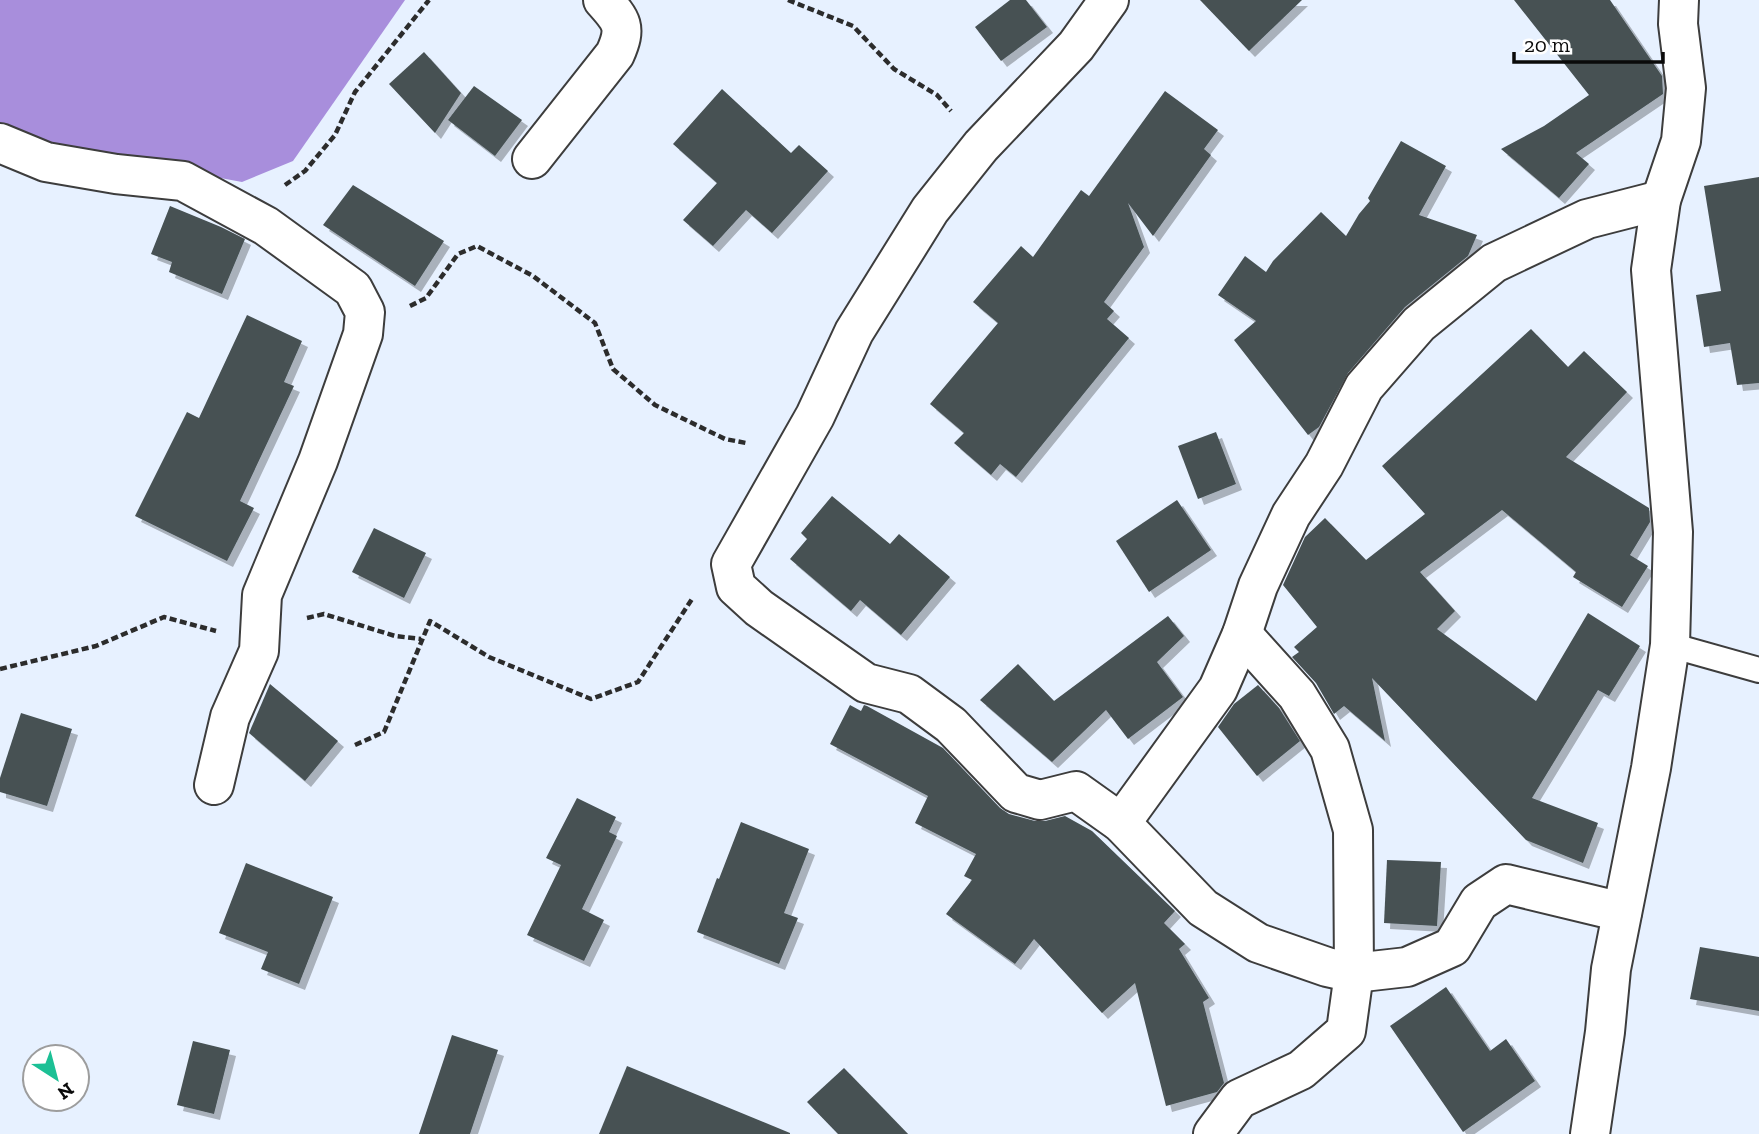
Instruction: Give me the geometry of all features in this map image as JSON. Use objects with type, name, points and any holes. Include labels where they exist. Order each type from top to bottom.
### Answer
[{"type":"street","points":[[532,159],[615,54],[623,37],[620,19],[603,0]]},
{"type":"street","points":[[1109,0],[1076,46],[981,146],[930,210],[854,332],[815,416],[731,564],[736,587],[759,608],[866,683],[908,694],[951,725],[1016,793],[1040,800],[1076,791],[1121,823],[1203,908],[1258,943],[1327,967],[1354,972],[1408,967],[1452,947],[1479,902],[1506,884],[1622,912]]},
{"type":"street","points":[[1590,1134],[1611,969],[1651,768],[1670,645],[1673,532],[1651,270],[1661,200],[1681,141],[1686,88],[1678,24],[1679,0]]},
{"type":"street","points":[[0,143],[46,162],[116,174],[183,181],[266,226],[353,289],[365,312],[363,334],[317,461],[262,595],[260,651],[230,717],[214,785]]},
{"type":"street","points":[[1121,823],[1218,689],[1242,634],[1258,586],[1291,515],[1324,465],[1364,387],[1419,324],[1494,263],[1587,219],[1661,200]]},
{"type":"street","points":[[1213,1134],[1239,1099],[1301,1070],[1346,1031],[1354,972],[1353,830],[1330,749],[1297,695],[1242,634]]},
{"type":"lane","points":[[1670,645],[1759,670]]},
{"type":"path","points":[[242,214],[305,171],[335,135],[355,92],[429,0]]},
{"type":"path","points":[[788,0],[853,26],[894,69],[937,95],[981,146]]},
{"type":"path","points":[[365,312],[397,312],[426,298],[458,254],[477,246],[533,276],[596,323],[613,369],[654,404],[724,439],[796,451]]},
{"type":"path","points":[[355,745],[384,732],[430,621],[489,657],[591,699],[638,682],[696,593],[731,564]]},
{"type":"path","points":[[0,669],[96,646],[164,617],[214,631],[260,629],[324,614],[395,636],[421,639]]},
{"type":"shaded area","points":[[0,0],[405,0],[293,161],[242,182],[49,146],[0,126]]},
{"type":"building","points":[[1010,0],[1026,0],[1047,27],[1001,61],[975,27]]},
{"type":"building","points":[[1200,0],[1302,0],[1249,51]]},
{"type":"building","points":[[1514,0],[1610,0],[1662,76],[1663,94],[1576,153],[1589,164],[1559,198],[1501,149],[1544,126],[1589,95]]},
{"type":"building","points":[[424,52],[461,93],[435,133],[389,84]]},
{"type":"building","points":[[474,86],[522,120],[495,156],[448,120]]},
{"type":"building","points":[[722,89],[791,153],[799,145],[828,171],[772,233],[746,210],[713,246],[683,220],[717,183],[673,144]]},
{"type":"building","points":[[1165,91],[1218,130],[1204,149],[1211,155],[1153,236],[1128,203],[1144,247],[1104,302],[1114,311],[1107,319],[1129,338],[1016,477],[1000,464],[991,475],[954,443],[964,433],[930,404],[998,323],[973,302],[1021,246],[1033,257],[1081,190],[1089,196]]},
{"type":"building","points":[[1401,141],[1446,166],[1419,215],[1477,235],[1468,256],[1405,307],[1348,373],[1319,427],[1308,435],[1234,340],[1256,321],[1218,295],[1245,256],[1266,272],[1273,261],[1321,212],[1346,236],[1370,201],[1368,198]]},
{"type":"building","points":[[1759,177],[1759,383],[1737,385],[1730,343],[1704,347],[1696,295],[1721,291],[1704,186]]},
{"type":"building","points":[[353,185],[444,241],[415,286],[323,225]]},
{"type":"building","points":[[170,206],[245,239],[222,294],[169,272],[172,262],[151,254]]},
{"type":"building","points":[[247,315],[302,341],[284,382],[294,386],[240,501],[254,508],[227,561],[135,516],[187,412],[199,418]]},
{"type":"building","points":[[1531,329],[1568,367],[1584,351],[1627,392],[1566,457],[1649,508],[1650,522],[1630,555],[1648,566],[1622,607],[1573,577],[1576,572],[1502,510],[1420,572],[1455,611],[1437,629],[1536,701],[1588,613],[1640,646],[1609,696],[1598,690],[1532,798],[1598,823],[1583,863],[1526,840],[1372,678],[1385,741],[1344,706],[1334,714],[1316,683],[1292,657],[1299,652],[1294,647],[1317,627],[1283,585],[1305,537],[1325,518],[1366,560],[1425,514],[1382,466]]},
{"type":"building","points":[[1216,432],[1236,484],[1198,499],[1178,446]]},
{"type":"building","points":[[832,496],[890,544],[899,534],[950,577],[901,635],[860,600],[851,611],[790,559],[807,539],[801,533]]},
{"type":"building","points":[[1177,500],[1211,550],[1149,592],[1116,541]]},
{"type":"building","points":[[374,528],[426,553],[404,598],[352,572]]},
{"type":"building","points":[[1168,616],[1184,636],[1157,662],[1183,697],[1128,739],[1106,710],[1052,762],[980,700],[1018,664],[1054,701]]},
{"type":"building","points":[[270,684],[338,741],[305,781],[249,733]]},
{"type":"building","points":[[1258,685],[1279,708],[1300,741],[1257,776],[1218,727],[1234,704]]},
{"type":"building","points":[[850,705],[861,711],[864,705],[867,706],[943,748],[1000,808],[1009,814],[1035,821],[1065,816],[1092,831],[1175,911],[1164,923],[1185,944],[1179,949],[1209,998],[1203,1002],[1224,1083],[1217,1092],[1166,1106],[1135,983],[1102,1013],[1034,939],[1015,964],[946,914],[972,880],[964,876],[976,854],[915,823],[928,796],[830,744]]},
{"type":"building","points":[[21,713],[72,729],[47,806],[0,792],[0,778]]},
{"type":"building","points":[[577,798],[616,817],[609,832],[617,836],[582,909],[604,920],[584,961],[527,935],[561,865],[546,858]]},
{"type":"building","points":[[741,822],[809,849],[784,913],[798,918],[779,964],[697,932]]},
{"type":"building","points":[[1387,860],[1441,862],[1437,926],[1384,923]]},
{"type":"building","points":[[246,863],[333,897],[299,984],[261,969],[268,952],[219,933]]},
{"type":"building","points":[[1700,947],[1759,957],[1759,1011],[1690,999]]},
{"type":"building","points":[[1446,987],[1490,1051],[1506,1039],[1535,1081],[1463,1132],[1390,1026]]},
{"type":"building","points":[[452,1035],[498,1050],[470,1134],[419,1134]]},
{"type":"building","points":[[193,1041],[230,1050],[214,1114],[177,1105]]},
{"type":"building","points":[[627,1066],[790,1133],[790,1134],[599,1134]]},
{"type":"building","points":[[844,1068],[908,1134],[838,1134],[807,1102]]}]
